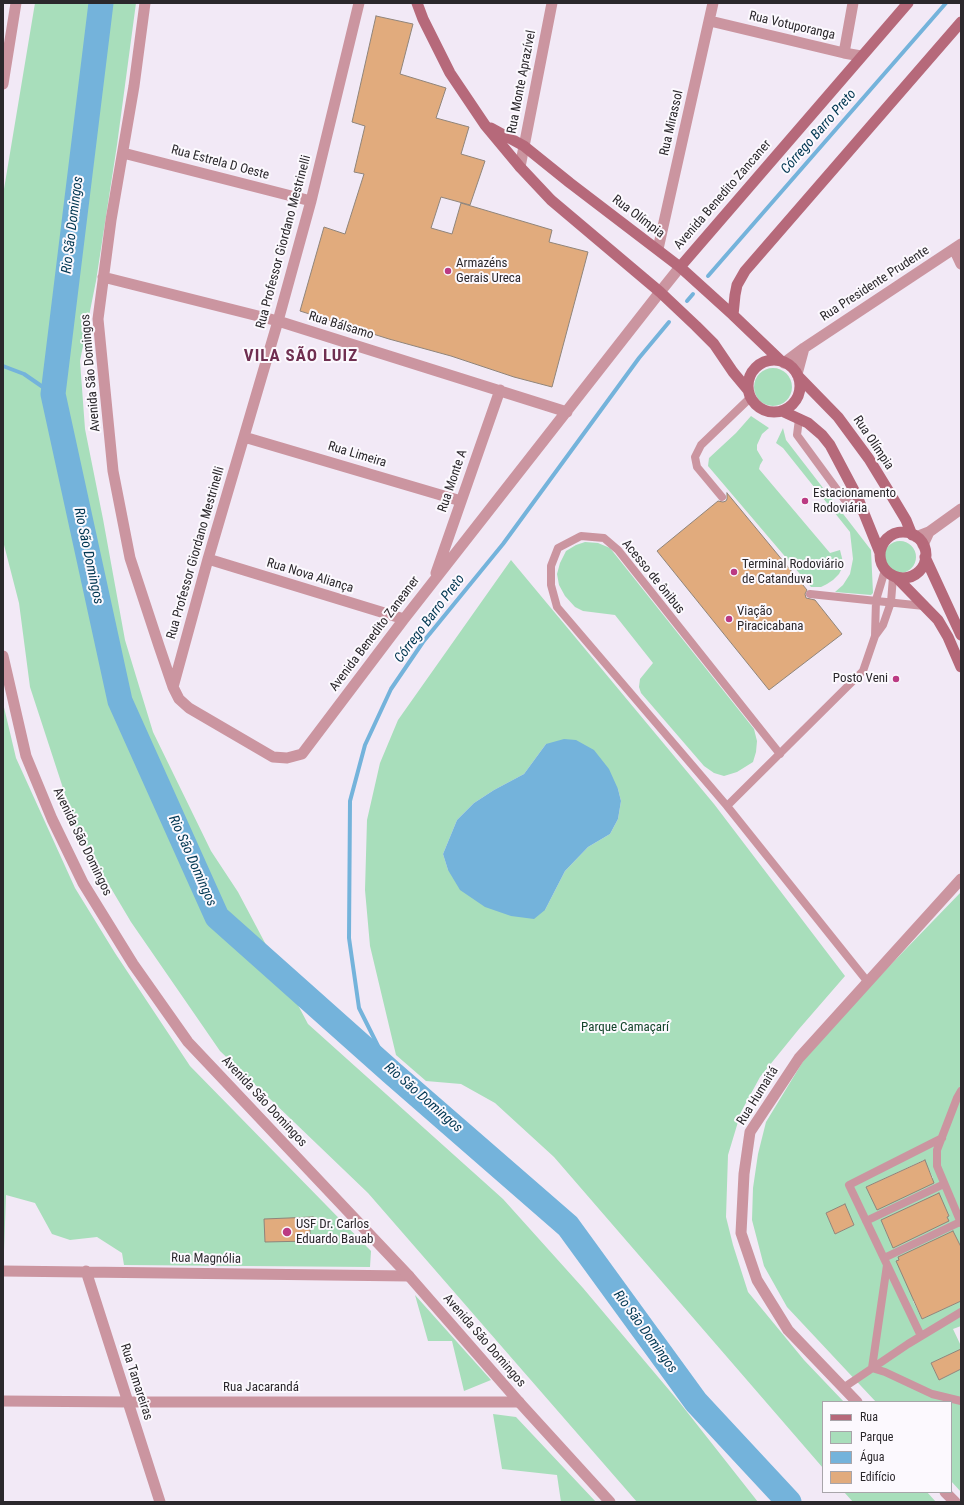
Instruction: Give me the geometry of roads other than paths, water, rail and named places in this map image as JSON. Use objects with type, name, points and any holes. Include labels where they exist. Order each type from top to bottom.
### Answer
[{"type":"main road","name":"Rua Olímpia","points":[[418,3],[423,19],[450,73],[485,125],[520,167],[551,200],[660,292],[714,344],[749,394]]},
{"type":"main road","name":"Avenida Benedito Zancaner","points":[[680,267],[908,3]]},
{"type":"main road","points":[[733,315],[737,285],[745,271],[961,22]]},
{"type":"main road","name":"Rua Olímpia","points":[[485,125],[524,146],[570,183],[658,249],[733,315],[782,362]]},
{"type":"main road","points":[[766,362],[782,362],[790,366],[797,375],[800,390],[798,397],[789,408],[782,411],[769,412],[755,404],[749,394],[748,383],[754,370],[766,362]]},
{"type":"main road","name":"Rua Olímpia","points":[[797,375],[838,417],[891,495],[917,539]]},
{"type":"main road","points":[[782,411],[808,423],[822,435],[830,445],[857,496],[880,553]]},
{"type":"main road","points":[[961,635],[917,539],[904,533],[895,534],[888,538],[882,545],[880,562],[891,575],[938,620],[948,637],[961,667]]},
{"type":"main road","points":[[891,575],[904,578],[916,574],[924,565],[925,557]]},
{"type":"street","points":[[3,84],[16,3]]},
{"type":"street","name":"Avenida São Domingos","points":[[144,3],[134,86],[111,220],[98,319],[113,471],[130,558],[173,688]]},
{"type":"street","name":"Rua Professor Giordano Mestrinelli","points":[[173,688],[208,559],[278,321],[311,201],[358,6],[367,3]]},
{"type":"street","name":"Rua Monte Aprazível","points":[[520,167],[552,3]]},
{"type":"street","name":"Rua Mirassol","points":[[658,249],[714,3]]},
{"type":"street","points":[[844,53],[853,3]]},
{"type":"street","name":"Rua Votuporanga","points":[[710,21],[861,56]]},
{"type":"street","name":"Rua Estrela D Oeste","points":[[123,153],[311,201]]},
{"type":"street","points":[[957,247],[961,264]]},
{"type":"street","name":"Rua Presidente Prudente","points":[[782,362],[957,247]]},
{"type":"street","name":"Avenida Benedito Zancaner","points":[[567,412],[680,267]]},
{"type":"street","name":"Rua Bálsamo","points":[[103,277],[278,321],[567,412]]},
{"type":"street","points":[[797,375],[804,348]]},
{"type":"street","name":"Rua Monte A","points":[[433,581],[500,390]]},
{"type":"street","name":"Avenida Benedito Zaneaner","points":[[173,688],[179,699],[189,708],[273,756],[287,758],[302,754],[433,581],[567,412]]},
{"type":"street","name":"Rua Limeira","points":[[244,437],[461,501]]},
{"type":"street","points":[[917,539],[961,509]]},
{"type":"street","name":"Rua Nova Aliança","points":[[208,559],[404,619]]},
{"type":"street","name":"Avenida São Domingos","points":[[3,656],[26,756],[52,819],[82,883],[133,964],[188,1042],[409,1276],[519,1402],[610,1502]]},
{"type":"street","name":"Rua Humaitá","points":[[856,1401],[788,1330],[757,1280],[742,1233],[744,1174],[750,1132],[799,1058],[867,981],[961,879]]},
{"type":"street","name":"Rua Magnólia","points":[[3,1271],[409,1276]]},
{"type":"street","name":"Rua Tamareiras","points":[[86,1271],[160,1502]]},
{"type":"street","name":"Rua Jacarandá","points":[[3,1401],[519,1402]]},
{"type":"street","points":[[946,1493],[955,1502]]},
{"type":"lane","points":[[722,497],[697,467],[696,457],[701,445],[749,394]]},
{"type":"lane","points":[[799,419],[797,435],[844,500],[864,514]]},
{"type":"lane","name":"Acesso de ônibus","points":[[780,754],[618,550],[604,538],[580,536],[558,548],[551,566],[551,585],[557,607],[728,806],[867,981]]},
{"type":"lane","points":[[875,636],[876,600],[891,575]]},
{"type":"lane","points":[[728,806],[863,671],[875,636],[883,625],[891,602],[891,575]]},
{"type":"lane","points":[[810,594],[924,606]]},
{"type":"lane","points":[[886,1262],[961,1222],[937,1166],[937,1150],[961,1091]]},
{"type":"lane","points":[[922,1336],[849,1185],[942,1138]]},
{"type":"lane","points":[[866,1221],[944,1184]]},
{"type":"lane","points":[[872,1368],[886,1262]]},
{"type":"lane","points":[[844,1388],[872,1368],[961,1312]]},
{"type":"lane","points":[[872,1368],[885,1372],[932,1394],[961,1401]]},
{"type":"water","points":[[564,739],[576,740],[594,750],[609,769],[618,789],[621,801],[618,819],[610,834],[588,847],[565,871],[545,910],[534,919],[511,916],[485,907],[460,890],[448,870],[443,854],[457,820],[474,803],[494,790],[524,774],[546,744]]},
{"type":"waterway","name":"Rio São Domingos","points":[[101,3],[53,394],[120,701],[217,917],[391,1072],[568,1226],[696,1402],[789,1502]]},
{"type":"waterway","name":"Córrego Barro Preto","points":[[708,276],[946,3]]},
{"type":"waterway","name":"Córrego Barro Preto","points":[[687,301],[693,294]]},
{"type":"waterway","name":"Córrego Barro Preto","points":[[391,1072],[359,1008],[349,938],[350,801],[365,745],[391,689],[423,642],[503,544],[639,358],[669,322]]},
{"type":"waterway","points":[[3,366],[24,374],[53,394]]},
{"type":"place","name":"Armazéns Gerais Ureca","points":[[448,271]]},
{"type":"place","name":"Estacionamento Rodoviária","points":[[805,501]]},
{"type":"place","name":"Terminal Rodoviário de Catanduva","points":[[734,572]]},
{"type":"place","name":"Viação Piracicabana","points":[[729,619]]},
{"type":"place","name":"Posto Veni","points":[[896,679]]},
{"type":"place","name":"USF Dr. Carlos Eduardo Bauab","points":[[287,1232]]},
{"type":"district","name":"VILA SÃO LUIZ","points":[[301,357]]},
{"type":"park label","name":"Parque Camaçarí","points":[[625,1028]]}]
